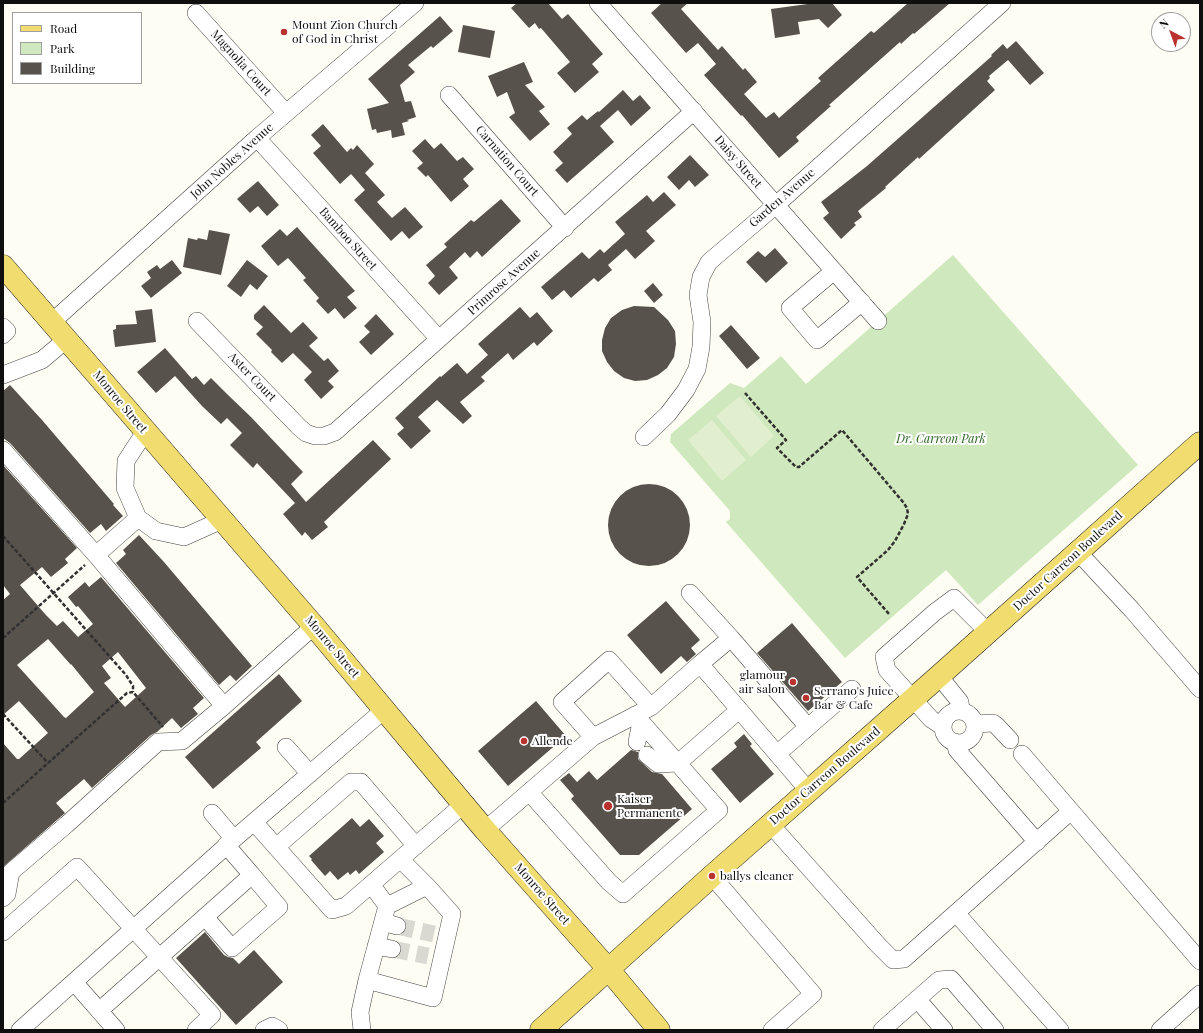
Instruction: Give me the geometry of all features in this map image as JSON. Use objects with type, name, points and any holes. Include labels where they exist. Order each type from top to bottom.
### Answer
[{"type":"main road","name":"Monroe Street","points":[[3,266],[314,626],[486,830],[609,970],[659,1030]]},
{"type":"main road","name":"Doctor Carreon Boulevard","points":[[541,1030],[808,790],[939,676],[1200,443]]},
{"type":"street","name":"John Nobles Avenue","points":[[52,322],[257,138],[414,3]]},
{"type":"street","name":"Daisy Street","points":[[598,3],[878,321]]},
{"type":"street","name":"Garden Avenue","points":[[644,437],[668,414],[686,390],[697,369],[701,347],[702,322],[698,295],[701,277],[710,262],[1002,3]]},
{"type":"street","name":"Magnolia Court","points":[[196,13],[286,113]]},
{"type":"street","name":"Carnation Court","points":[[449,94],[565,228]]},
{"type":"street","name":"Primrose Avenue","points":[[306,433],[315,436],[324,436],[335,432],[565,228],[694,111]]},
{"type":"street","name":"Bamboo Street","points":[[257,138],[439,339]]},
{"type":"street","points":[[834,271],[790,308],[817,340],[862,302]]},
{"type":"street","name":"Aster Court","points":[[197,321],[306,433]]},
{"type":"street","points":[[3,327],[7,331],[3,335]]},
{"type":"street","points":[[3,375],[42,360],[67,339]]},
{"type":"street","points":[[146,432],[126,461],[125,488],[138,518],[156,532],[184,537],[222,520]]},
{"type":"street","points":[[3,450],[96,555],[224,706]]},
{"type":"street","points":[[96,555],[138,518]]},
{"type":"street","points":[[1078,552],[1132,610],[1200,689]]},
{"type":"street","points":[[690,593],[808,727]]},
{"type":"street","points":[[943,727],[947,717],[956,711],[961,711],[970,715],[975,724],[975,729],[970,738],[961,742],[950,740],[943,727],[931,719],[887,670],[884,657],[935,612],[954,598],[988,632]]},
{"type":"street","points":[[3,898],[7,894],[11,872],[66,825],[158,742],[182,741],[314,626]]},
{"type":"street","points":[[486,830],[593,737],[638,719],[731,638]]},
{"type":"street","points":[[593,737],[562,702],[608,660],[651,707]]},
{"type":"street","points":[[700,664],[808,790]]},
{"type":"street","points":[[939,676],[960,702],[961,711]]},
{"type":"street","points":[[777,754],[852,689]]},
{"type":"street","points":[[20,1030],[230,842],[384,710]]},
{"type":"street","points":[[647,755],[658,764],[678,763],[739,710]]},
{"type":"street","points":[[636,742],[638,719]]},
{"type":"street","points":[[530,793],[609,882],[623,894],[719,810],[638,719]]},
{"type":"street","points":[[975,724],[993,723],[1010,740]]},
{"type":"street","points":[[955,742],[957,750],[1037,842]]},
{"type":"street","points":[[286,747],[310,774]]},
{"type":"street","points":[[1022,754],[1200,960]]},
{"type":"street","points":[[276,847],[351,782],[361,782],[416,846]]},
{"type":"street","points":[[254,822],[332,910],[346,906],[464,804]]},
{"type":"street","points":[[770,824],[878,945],[894,960],[904,959],[1071,811]]},
{"type":"street","points":[[205,917],[232,948],[279,907],[252,875],[212,813]]},
{"type":"street","points":[[367,980],[433,998],[435,958],[440,935],[452,914],[400,859]]},
{"type":"street","points":[[3,932],[77,867],[212,1015],[196,1030]]},
{"type":"street","points":[[99,1011],[252,875]]},
{"type":"street","points":[[712,876],[813,994],[772,1030]]},
{"type":"street","points":[[362,1030],[360,1012],[367,980],[384,947],[389,918],[371,884]]},
{"type":"street","points":[[389,918],[427,886]]},
{"type":"street","points":[[956,913],[1060,1030]]},
{"type":"street","points":[[882,1030],[939,980],[951,979],[995,1030]]},
{"type":"street","points":[[74,982],[116,1030]]},
{"type":"street","points":[[1160,1030],[1200,994]]},
{"type":"street","points":[[917,999],[944,1030]]},
{"type":"street","points":[[264,1030],[272,1026],[279,1030]]},
{"type":"path","points":[[745,393],[786,440],[777,448],[796,467],[799,467],[842,430],[907,508],[908,514],[904,524],[888,550],[857,577],[889,614]]},
{"type":"path","points":[[3,536],[126,675],[133,686],[134,693],[174,741]]},
{"type":"path","points":[[3,638],[96,555]]},
{"type":"path","points":[[3,803],[127,693],[134,693]]},
{"type":"path","points":[[3,714],[48,763]]},
{"type":"green space","name":"Dr. Carreon Park","points":[[953,255],[1138,465],[978,605],[946,570],[845,658],[726,522],[730,519],[730,511],[670,442],[671,434],[730,383],[744,388],[781,356],[806,384]]},
{"type":"green space","points":[[740,396],[774,436],[751,457],[716,416]]},
{"type":"green space","points":[[712,420],[746,460],[722,481],[688,440]]},
{"type":"building","points":[[517,3],[548,3],[562,19],[568,14],[603,54],[592,64],[599,72],[575,93],[557,73],[570,62],[541,28],[539,29],[535,23],[529,28],[511,8]]},
{"type":"building","points":[[662,3],[688,3],[681,9],[718,50],[722,46],[743,70],[745,68],[757,82],[744,94],[766,118],[774,112],[779,118],[821,81],[818,78],[871,31],[874,33],[908,3],[950,3],[914,34],[913,33],[901,44],[900,42],[829,105],[831,106],[796,137],[799,141],[779,158],[742,115],[741,116],[704,75],[716,64],[698,43],[686,53],[651,13]]},
{"type":"building","points":[[815,3],[832,3],[842,15],[828,28],[819,19],[798,22],[800,34],[775,38],[771,9]]},
{"type":"building","points":[[440,16],[453,31],[433,48],[431,46],[408,65],[415,72],[400,85],[405,102],[411,101],[416,117],[402,123],[405,135],[392,138],[391,130],[377,133],[376,129],[372,130],[367,109],[389,103],[368,79]]},
{"type":"building","points":[[463,25],[495,31],[490,58],[458,52]]},
{"type":"building","points":[[1016,41],[1044,73],[1030,85],[1008,60],[989,76],[990,78],[987,81],[995,90],[919,159],[918,157],[885,187],[886,188],[858,211],[862,217],[854,223],[856,225],[841,239],[823,218],[829,213],[821,202],[867,166],[992,56],[991,55],[1003,44],[1007,49]]},
{"type":"building","points":[[524,62],[533,82],[525,85],[545,107],[539,111],[550,124],[530,141],[509,117],[515,113],[507,92],[497,97],[488,76]]},
{"type":"building","points":[[623,90],[633,101],[640,95],[651,108],[631,126],[618,110],[600,126],[614,142],[567,183],[555,170],[563,163],[553,152],[572,134],[567,128],[582,115],[587,120],[598,111],[599,112]]},
{"type":"building","points":[[323,124],[347,152],[351,148],[353,150],[357,145],[374,164],[365,173],[385,195],[377,202],[392,218],[405,207],[423,227],[409,239],[402,231],[391,241],[354,200],[365,190],[351,174],[340,184],[313,153],[321,146],[311,135]]},
{"type":"building","points":[[425,139],[434,149],[441,143],[457,161],[463,157],[474,169],[463,179],[469,186],[451,202],[428,175],[426,177],[417,168],[423,163],[412,151]]},
{"type":"building","points":[[690,155],[709,175],[695,187],[689,180],[679,190],[667,177]]},
{"type":"building","points":[[258,181],[279,205],[267,216],[258,206],[250,213],[237,199]]},
{"type":"building","points":[[664,192],[676,205],[646,231],[655,241],[635,259],[626,249],[608,265],[612,270],[598,282],[594,278],[571,298],[564,290],[552,300],[541,287],[582,252],[589,259],[600,249],[604,253],[625,234],[615,222],[647,195],[653,202]]},
{"type":"building","points":[[501,199],[521,221],[482,257],[477,251],[470,258],[465,252],[449,267],[458,278],[439,295],[428,283],[435,276],[426,265],[447,247],[444,244],[471,220],[474,222]]},
{"type":"building","points":[[297,227],[355,291],[347,297],[357,308],[344,319],[335,308],[328,314],[316,301],[319,298],[303,280],[306,278],[288,258],[278,266],[261,246],[280,229],[287,236]]},
{"type":"building","points":[[209,230],[230,234],[221,275],[183,267],[188,238],[207,240]]},
{"type":"building","points":[[775,248],[788,263],[766,283],[746,262],[758,251],[765,257]]},
{"type":"building","points":[[172,260],[182,273],[151,298],[141,286],[151,278],[147,272],[157,265],[160,269]]},
{"type":"building","points":[[247,260],[268,276],[257,290],[250,284],[241,297],[227,286]]},
{"type":"building","points":[[653,283],[663,295],[654,303],[644,291]]},
{"type":"building","points":[[264,305],[291,333],[303,322],[318,338],[309,346],[324,361],[328,358],[339,371],[328,381],[334,387],[321,399],[304,380],[312,372],[293,353],[282,363],[271,352],[272,350],[256,334],[263,327],[254,319],[254,315]]},
{"type":"building","points":[[634,306],[654,307],[668,320],[675,331],[676,344],[674,357],[667,368],[658,375],[647,380],[635,381],[624,378],[614,371],[607,362],[602,351],[602,340],[605,328],[611,318],[622,310]]},
{"type":"building","points":[[520,307],[530,318],[537,312],[553,331],[537,346],[534,342],[513,360],[508,353],[481,377],[485,381],[460,402],[472,416],[463,424],[437,400],[418,417],[431,431],[411,449],[397,434],[404,428],[395,418],[440,376],[441,377],[457,363],[467,374],[488,355],[478,344]]},
{"type":"building","points":[[152,309],[156,342],[115,347],[113,330],[116,329],[116,325],[137,324],[135,311]]},
{"type":"building","points":[[376,314],[394,334],[371,355],[359,342],[370,332],[364,326]]},
{"type":"building","points":[[731,325],[760,358],[747,369],[719,336]]},
{"type":"building","points":[[165,348],[192,379],[196,376],[204,385],[211,378],[251,417],[303,472],[291,484],[306,502],[373,440],[391,459],[324,522],[328,527],[312,540],[305,532],[302,536],[283,514],[295,503],[257,463],[253,468],[230,445],[242,433],[227,418],[221,424],[202,406],[175,376],[156,393],[137,372]]},
{"type":"building","points":[[10,385],[42,420],[123,516],[106,531],[101,524],[90,533],[10,443],[3,438],[3,391]]},
{"type":"building","points":[[3,465],[77,548],[65,559],[68,563],[51,577],[42,567],[20,585],[45,614],[57,626],[63,621],[78,637],[93,624],[78,606],[76,607],[68,597],[85,582],[89,587],[101,577],[204,698],[193,708],[198,714],[181,728],[172,718],[92,788],[84,779],[56,803],[65,813],[3,867],[3,743],[17,759],[19,759],[48,733],[19,701],[3,715],[3,600],[10,594],[3,585]],"holes":[[[48,639],[94,692],[66,718],[17,665]],[[118,652],[146,688],[125,707],[104,683],[111,678],[102,666]]]},
{"type":"building","points":[[649,484],[665,487],[678,496],[687,509],[690,525],[687,541],[678,554],[665,563],[649,566],[633,563],[620,554],[611,541],[608,525],[611,509],[620,496],[633,487]]},
{"type":"building","points":[[139,535],[164,562],[252,666],[236,681],[230,675],[219,685],[116,563],[126,554],[123,550]]},
{"type":"building","points":[[666,601],[700,640],[691,648],[696,654],[687,662],[681,656],[661,674],[627,635]]},
{"type":"building","points":[[792,623],[842,682],[808,711],[757,653]]},
{"type":"building","points":[[279,674],[302,701],[256,742],[261,748],[213,789],[185,757]]},
{"type":"building","points":[[536,701],[566,736],[508,786],[478,751]]},
{"type":"building","points":[[744,734],[752,744],[750,746],[774,774],[740,803],[711,769],[737,747],[734,743]]},
{"type":"building","points":[[631,750],[638,752],[638,759],[652,772],[662,774],[692,809],[639,855],[620,855],[571,799],[574,796],[560,780],[569,773],[577,782],[589,771],[597,780]]},
{"type":"building","points":[[352,818],[360,827],[369,819],[384,836],[376,843],[384,852],[359,874],[356,870],[350,875],[348,872],[338,880],[330,871],[325,876],[309,856]]},
{"type":"building","points":[[205,932],[224,955],[233,958],[239,964],[254,950],[283,982],[236,1025],[176,958]]},
{"type":"tunnel","points":[[397,926],[434,934]]},
{"type":"tunnel","points":[[392,949],[428,956]]},
{"type":"place","name":"Mount Zion Church of God in Christ","points":[[284,32]]},
{"type":"place","name":"glamour air salon","points":[[793,682]]},
{"type":"place","name":"Serrano's Juice Bar & Cafe","points":[[806,698]]},
{"type":"place","name":"Allende","points":[[524,741]]},
{"type":"place","name":"Kaiser Permanente","points":[[608,806]]},
{"type":"place","name":"ballys cleaner","points":[[712,876]]}]
